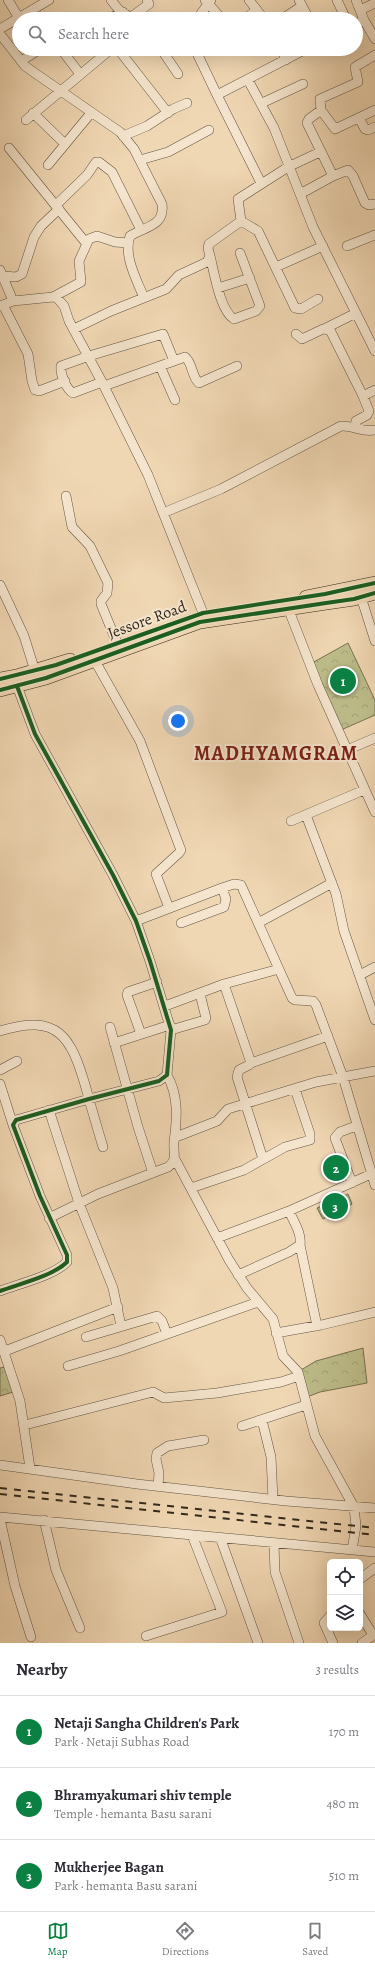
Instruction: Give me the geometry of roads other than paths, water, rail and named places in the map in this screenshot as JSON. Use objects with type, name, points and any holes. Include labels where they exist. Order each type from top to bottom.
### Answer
[{"type":"highway","name":"Jessore Road","points":[[0,679],[35,671],[203,613],[325,594],[375,583]]},
{"type":"highway","points":[[0,690],[95,661],[200,622],[361,597],[375,593]]},
{"type":"street","points":[[8,0],[15,12]]},
{"type":"street","points":[[29,12],[49,0]]},
{"type":"street","points":[[112,0],[123,12]]},
{"type":"street","points":[[140,12],[149,4],[147,0]]},
{"type":"street","points":[[248,0],[256,10],[254,12]]},
{"type":"street","points":[[337,0],[343,12]]},
{"type":"street","points":[[356,0],[360,10],[375,3]]},
{"type":"street","points":[[201,12],[208,1],[217,12]]},
{"type":"street","points":[[290,12],[301,3],[306,12]]},
{"type":"street","points":[[0,29],[12,22]]},
{"type":"street","points":[[366,24],[375,39]]},
{"type":"street","points":[[0,34],[12,49]]},
{"type":"street","points":[[375,55],[355,67],[358,82],[320,99],[321,110],[335,129],[375,110]]},
{"type":"street","points":[[18,56],[32,71],[123,136],[140,160],[157,193],[163,211],[162,217],[157,222],[130,236],[128,243],[131,264],[144,298]]},
{"type":"street","points":[[22,61],[30,56]]},
{"type":"street","points":[[66,56],[80,74]]},
{"type":"street","points":[[26,120],[102,56]]},
{"type":"street","points":[[123,56],[168,113]]},
{"type":"street","points":[[168,56],[178,74]]},
{"type":"street","points":[[198,56],[261,183]]},
{"type":"street","points":[[284,56],[286,60]]},
{"type":"street","points":[[217,95],[293,56]]},
{"type":"street","points":[[248,80],[262,103],[274,128],[312,227],[356,313],[373,341],[375,351]]},
{"type":"street","points":[[262,103],[303,84]]},
{"type":"street","points":[[123,136],[147,126],[187,103]]},
{"type":"street","points":[[321,110],[309,119],[307,124],[333,176]]},
{"type":"street","points":[[34,113],[65,144]]},
{"type":"street","points":[[48,165],[91,113]]},
{"type":"street","points":[[359,118],[364,129],[368,130],[375,126]]},
{"type":"street","points":[[140,160],[168,152],[209,130]]},
{"type":"street","points":[[9,148],[86,243]]},
{"type":"street","points":[[240,221],[238,199],[288,167],[320,152]]},
{"type":"street","points":[[2,273],[16,277],[22,274],[31,243],[37,231],[87,175],[96,162],[99,162],[112,172],[141,230]]},
{"type":"street","points":[[300,194],[333,176],[348,170],[353,176],[365,202],[369,205],[375,204]]},
{"type":"street","points":[[240,221],[209,244],[208,248],[218,288],[228,314],[234,319],[256,311],[260,306],[240,253]]},
{"type":"street","points":[[240,221],[258,231],[295,308],[301,309],[318,299]]},
{"type":"street","points":[[347,246],[375,235]]},
{"type":"street","points":[[65,381],[39,391],[35,390],[28,354],[2,305],[12,300],[53,297],[81,282],[79,261],[89,239],[98,236],[116,242],[128,243]]},
{"type":"street","points":[[276,267],[323,246]]},
{"type":"street","points":[[74,329],[166,289],[179,275],[207,262],[210,256]]},
{"type":"street","points":[[2,273],[12,300]]},
{"type":"street","points":[[218,288],[250,278]]},
{"type":"street","points":[[53,297],[57,298],[64,306],[74,329],[148,475],[203,613]]},
{"type":"street","points":[[296,334],[298,338],[304,339],[356,313]]},
{"type":"street","points":[[326,328],[330,330],[369,411],[367,415],[356,421],[355,427]]},
{"type":"street","points":[[174,361],[163,334],[88,356],[61,366],[65,381],[69,390],[73,393],[160,366],[174,361],[185,357],[187,358],[198,383],[237,366]]},
{"type":"street","points":[[160,366],[175,400]]},
{"type":"street","points":[[363,396],[375,390]]},
{"type":"street","points":[[163,513],[221,489],[328,431],[341,426],[355,427],[364,431],[375,430]]},
{"type":"street","points":[[66,496],[72,527],[90,546],[108,583],[107,593],[101,604],[117,643]]},
{"type":"street","points":[[0,585],[24,636],[35,671]]},
{"type":"street","points":[[361,597],[375,641]]},
{"type":"street","points":[[288,608],[318,685],[375,812]]},
{"type":"street","points":[[95,661],[140,741],[181,850],[156,874],[169,908]]},
{"type":"street","points":[[17,686],[35,734],[113,875],[136,921],[165,1006],[170,1028],[167,1075],[176,1100],[176,1137],[174,1149],[176,1159],[217,1238],[238,1274],[258,1302],[273,1319],[283,1356],[295,1368],[299,1376],[306,1405],[319,1445],[341,1481],[354,1507],[356,1526],[352,1550]]},
{"type":"street","points":[[347,750],[375,738]]},
{"type":"street","points":[[291,821],[364,790]]},
{"type":"street","points":[[306,815],[332,883],[338,902],[344,932],[360,975],[372,1000],[375,1020]]},
{"type":"street","points":[[258,923],[332,883]]},
{"type":"street","points":[[136,921],[222,888],[234,884],[241,885],[292,998],[295,1000],[313,1001],[316,1005],[328,1036],[338,1078],[372,1172],[375,1185]]},
{"type":"street","points":[[181,922],[224,907],[226,899],[222,888]]},
{"type":"street","points":[[360,975],[375,967]]},
{"type":"street","points":[[165,1006],[224,984],[279,969]]},
{"type":"street","points":[[141,1034],[127,995],[128,992],[157,982]]},
{"type":"street","points":[[224,984],[251,1063]]},
{"type":"street","points":[[114,1043],[141,1034],[205,1020],[206,1018],[200,994]]},
{"type":"street","points":[[0,1030],[32,1024],[42,1025],[60,1034],[72,1048],[77,1058],[103,1147]]},
{"type":"street","points":[[110,1027],[129,1090],[138,1127],[154,1173]]},
{"type":"street","points":[[264,1159],[245,1104],[237,1073],[251,1063],[328,1036]]},
{"type":"street","points":[[0,1070],[18,1061]]},
{"type":"street","points":[[176,1137],[217,1121],[228,1109],[295,1089],[338,1078],[375,1071]]},
{"type":"street","points":[[14,1125],[16,1120],[89,1099],[129,1090],[159,1081],[167,1075]]},
{"type":"street","points":[[0,1085],[49,1218],[67,1255],[67,1262],[62,1267],[0,1291]]},
{"type":"street","points":[[191,1188],[244,1170],[285,1148],[310,1140],[311,1137],[295,1089]]},
{"type":"street","points":[[49,1110],[79,1203],[109,1278],[118,1307],[121,1326]]},
{"type":"street","points":[[352,1183],[335,1138],[340,1132],[356,1126]]},
{"type":"street","points":[[49,1218],[79,1203],[168,1167],[176,1159]]},
{"type":"street","points":[[217,1238],[289,1211],[352,1183],[372,1172]]},
{"type":"street","points":[[289,1211],[301,1240],[300,1245],[317,1326]]},
{"type":"street","points":[[238,1274],[289,1252],[300,1245]]},
{"type":"street","points":[[68,1366],[119,1351],[258,1302]]},
{"type":"street","points":[[30,1468],[25,1425],[20,1401],[2,1347],[118,1307]]},
{"type":"street","points":[[276,1333],[317,1326],[375,1312]]},
{"type":"street","points":[[86,1337],[157,1316],[162,1321],[167,1334]]},
{"type":"street","points":[[25,1425],[153,1392],[164,1398],[217,1393],[280,1382],[299,1376]]},
{"type":"street","points":[[242,1426],[306,1405]]},
{"type":"street","points":[[262,1420],[270,1457],[273,1499]]},
{"type":"street","points":[[158,1486],[160,1473],[156,1459],[157,1453],[168,1446],[204,1440]]},
{"type":"street","points":[[0,1465],[158,1486],[273,1499],[375,1508]]},
{"type":"street","points":[[31,1637],[15,1586],[0,1518],[44,1520],[274,1544],[352,1550],[373,1554]]},
{"type":"street","points":[[44,1520],[56,1570],[80,1628]]},
{"type":"street","points":[[146,1636],[222,1612],[192,1535]]},
{"type":"street","points":[[220,1538],[258,1643]]},
{"type":"street","points":[[274,1544],[275,1572],[299,1643]]},
{"type":"street","points":[[363,1577],[375,1568]]},
{"type":"street","points":[[362,1643],[374,1635],[363,1618]]},
{"type":"street","points":[[327,1620],[324,1623],[327,1630]]},
{"type":"street","points":[[328,1631],[333,1643]]},
{"type":"railway","points":[[0,1488],[375,1528]]},
{"type":"railway","points":[[0,1494],[375,1535]]},
{"type":"place","name":"Netaji Sangha Children's Park","points":[[343,681]]},
{"type":"place","name":"Bhramyakumari shiv temple","points":[[336,1168]]},
{"type":"place","name":"Mukherjee Bagan","points":[[335,1206]]},
{"type":"district","name":"MADHYAMGRAM","points":[[276,753]]}]
